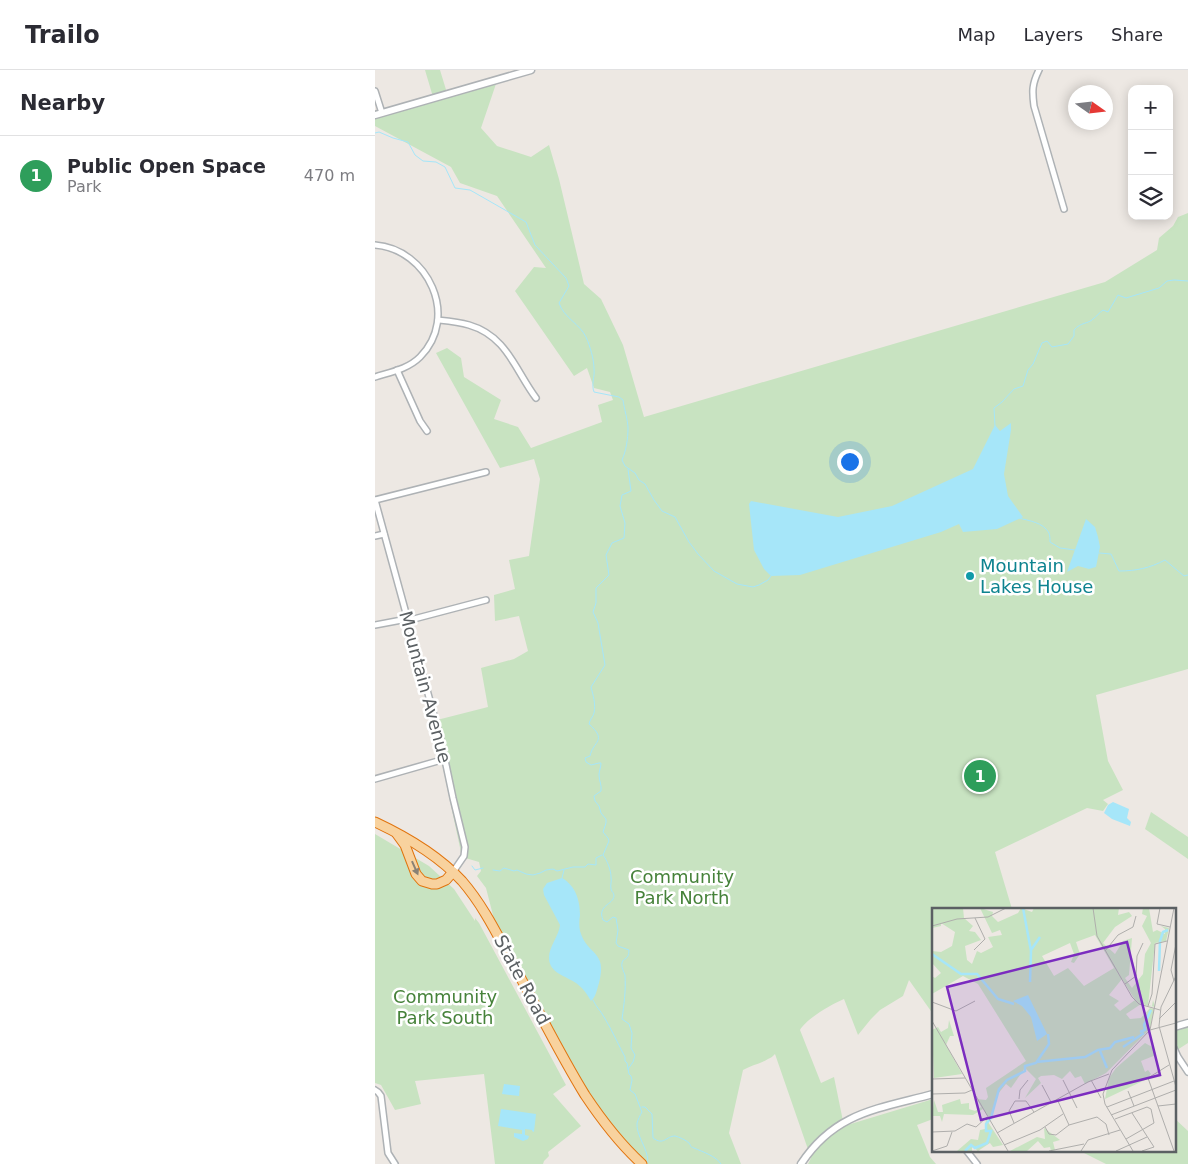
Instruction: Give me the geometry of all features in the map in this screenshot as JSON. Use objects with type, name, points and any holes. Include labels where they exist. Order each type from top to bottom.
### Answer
[{"type":"highway","name":"State Road","points":[[375,822],[423,848],[453,872],[472,893],[481,906],[585,1095],[614,1134],[642,1164]]},
{"type":"highway","points":[[389,828],[405,845],[417,874],[422,881],[437,884],[446,880],[453,872]]},
{"type":"street","points":[[375,91],[378,114],[531,70]]},
{"type":"street","points":[[1039,70],[1033,81],[1034,106],[1064,209]]},
{"type":"street","points":[[375,245],[388,247],[411,258],[423,270],[436,296],[438,320],[433,337],[415,361],[397,370],[375,377]]},
{"type":"street","points":[[438,320],[469,325],[490,336],[509,354],[536,398]]},
{"type":"street","points":[[397,370],[420,421],[427,431]]},
{"type":"street","points":[[375,500],[486,472]]},
{"type":"street","name":"Mountain Avenue","points":[[375,500],[419,658],[465,847],[464,856],[453,872]]},
{"type":"street","points":[[375,536],[384,534]]},
{"type":"street","points":[[375,625],[410,620],[486,600]]},
{"type":"street","points":[[375,779],[445,759]]},
{"type":"street","points":[[1175,1027],[1188,1023]]},
{"type":"street","points":[[1175,1050],[1188,1072]]},
{"type":"street","points":[[375,1090],[381,1096],[388,1154],[395,1164]]},
{"type":"street","points":[[801,1164],[822,1138],[847,1120],[864,1113],[932,1094]]},
{"type":"street","points":[[968,1152],[977,1164]]},
{"type":"green space","name":"Community Park North","points":[[425,70],[440,70],[447,93],[498,78],[481,128],[497,146],[531,157],[549,145],[584,284],[601,299],[623,345],[644,417],[1105,282],[1157,250],[1159,238],[1173,226],[1178,217],[1188,213],[1188,669],[1096,695],[1108,761],[1123,790],[1103,800],[1108,804],[1103,811],[1087,808],[995,852],[1012,908],[932,908],[932,1013],[909,980],[903,996],[880,1010],[858,1035],[844,999],[813,1017],[800,1030],[821,1083],[834,1077],[844,1126],[932,1099],[932,1119],[917,1125],[930,1157],[936,1164],[808,1164],[811,1158],[775,1054],[765,1061],[743,1070],[729,1133],[741,1164],[648,1164],[614,1129],[594,1103],[495,923],[486,888],[477,876],[481,871],[479,862],[462,857],[433,721],[488,707],[481,668],[514,659],[528,651],[519,616],[495,621],[494,595],[515,589],[509,560],[529,556],[540,479],[534,459],[500,468],[436,353],[447,348],[461,358],[464,377],[501,400],[494,419],[518,427],[531,448],[602,422],[598,405],[613,400],[610,392],[594,388],[587,368],[574,376],[515,291],[534,267],[546,268],[497,196],[460,183],[451,167],[375,126],[375,119],[433,97]]},
{"type":"green space","points":[[1151,812],[1188,837],[1188,859],[1145,829]]},
{"type":"green space","name":"Community Park South","points":[[375,834],[429,866],[454,889],[475,921],[475,918],[479,923],[566,1085],[553,1094],[581,1126],[548,1152],[549,1156],[543,1164],[495,1164],[484,1074],[415,1081],[421,1104],[395,1110],[381,1085],[375,1083]]},
{"type":"green space","points":[[1188,1024],[1188,1043],[1175,1051],[1175,1028]]},
{"type":"green space","points":[[1175,1119],[1188,1131],[1188,1164],[1106,1164],[1082,1152],[1175,1152]]},
{"type":"water","points":[[1011,423],[1004,474],[1008,496],[1023,517],[997,529],[963,532],[959,524],[941,532],[800,575],[771,576],[764,569],[754,550],[749,504],[751,501],[838,517],[892,506],[973,469],[995,425],[1000,431]]},
{"type":"water","points":[[1086,519],[1095,527],[1098,537],[1100,547],[1096,567],[1089,569],[1078,566],[1067,572]]},
{"type":"water","points":[[1113,802],[1129,809],[1127,818],[1131,822],[1130,826],[1112,819],[1104,813],[1108,805]]},
{"type":"water","points":[[562,878],[571,885],[576,894],[580,910],[580,931],[583,939],[601,964],[599,983],[591,1001],[581,987],[555,971],[550,963],[549,954],[560,925],[544,895],[543,889],[547,883]]},
{"type":"water","points":[[504,1084],[520,1086],[519,1096],[502,1094]]},
{"type":"water","points":[[501,1109],[536,1114],[534,1132],[525,1129],[525,1135],[529,1136],[528,1139],[523,1141],[514,1137],[514,1133],[522,1134],[522,1130],[498,1126]]},
{"type":"waterway","points":[[375,133],[379,132],[408,142],[415,155],[423,161],[436,162],[445,167],[455,188],[470,190],[526,222],[535,245],[566,278],[569,286],[559,303],[564,313],[583,332],[587,341],[593,361],[594,392],[619,397],[623,400],[628,428],[627,445],[622,460],[625,466],[645,484],[662,511],[675,517],[689,542],[714,571],[737,584],[753,587],[768,580],[771,576]]},
{"type":"waterway","points":[[995,426],[994,408],[1014,389],[1023,386],[1028,370],[1033,364],[1042,343],[1047,341],[1052,347],[1068,344],[1074,336],[1074,330],[1091,321],[1103,310],[1108,312],[1118,295],[1126,298],[1159,288],[1167,281],[1188,281]]},
{"type":"waterway","points":[[628,469],[631,491],[622,495],[620,506],[625,523],[624,538],[612,543],[606,555],[609,575],[596,588],[596,603],[593,612],[598,623],[605,665],[591,687],[595,710],[589,724],[598,734],[598,741],[590,756],[585,758],[586,762],[591,765],[601,763],[599,775],[601,791],[594,796],[601,813],[606,819],[603,832],[609,841],[603,855],[610,868],[611,890],[614,894],[613,899],[602,911],[603,920],[607,922],[613,917],[616,918],[618,930],[616,943],[618,946],[629,950],[628,956],[622,965],[625,975],[622,1019],[629,1024],[632,1033],[631,1048],[635,1055],[628,1069]]},
{"type":"waterway","points":[[1019,518],[1043,526],[1049,533],[1050,542],[1060,548],[1075,550]]},
{"type":"waterway","points":[[1099,553],[1111,554],[1119,571],[1143,568],[1165,560],[1184,576],[1188,575]]},
{"type":"waterway","points":[[493,870],[500,871],[504,868],[533,875],[546,870],[553,869],[557,871],[573,867],[585,867],[588,864],[596,865],[596,858],[602,855]]},
{"type":"waterway","points":[[472,866],[475,870],[483,868]]},
{"type":"waterway","points":[[562,878],[564,870]]},
{"type":"waterway","points":[[593,1000],[625,1057],[632,1080],[630,1090],[635,1094],[642,1112],[637,1128],[648,1162]]},
{"type":"waterway","points":[[642,1107],[645,1107],[652,1114],[653,1138],[660,1141],[672,1136],[678,1137],[688,1142],[692,1147],[713,1156],[721,1164]]},
{"type":"place","name":"Mountain Lakes House","points":[[970,576]]},
{"type":"place","name":"Public Open Space","points":[[980,776]]}]
